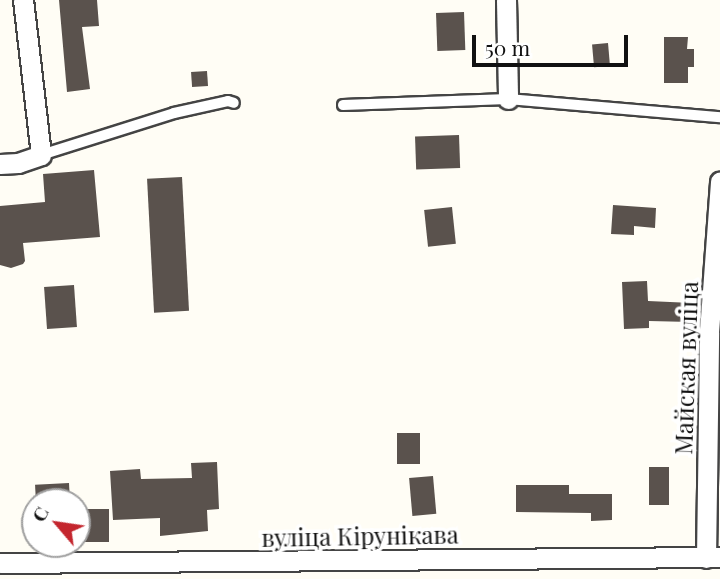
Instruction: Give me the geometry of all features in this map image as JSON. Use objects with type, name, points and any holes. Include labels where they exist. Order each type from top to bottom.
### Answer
[{"type":"street","points":[[0,164],[41,155],[23,0]]},
{"type":"street","points":[[506,0],[508,99]]},
{"type":"street","name":"Майская вуліца","points":[[713,557],[709,332],[720,181]]},
{"type":"street","name":"вуліца Кірунікава","points":[[0,563],[713,557]]},
{"type":"lane","points":[[343,105],[508,99],[720,117]]},
{"type":"lane","points":[[41,155],[174,113],[228,101],[234,103]]},
{"type":"building","points":[[59,0],[97,0],[99,26],[82,27],[90,89],[67,92]]},
{"type":"building","points":[[464,12],[465,50],[437,51],[436,13]]},
{"type":"building","points":[[664,37],[688,37],[687,49],[694,49],[694,67],[688,67],[688,83],[664,83]]},
{"type":"building","points":[[608,43],[610,66],[594,67],[592,44]]},
{"type":"building","points":[[207,71],[208,86],[192,87],[191,72]]},
{"type":"building","points":[[459,135],[460,168],[416,170],[415,137]]},
{"type":"building","points":[[94,170],[100,237],[23,243],[23,264],[11,268],[0,265],[0,206],[45,202],[43,174]]},
{"type":"building","points":[[182,177],[189,311],[154,313],[147,179]]},
{"type":"building","points":[[613,205],[656,208],[655,228],[634,226],[634,235],[611,234]]},
{"type":"building","points":[[452,207],[456,244],[428,247],[424,210]]},
{"type":"building","points":[[647,281],[648,301],[692,303],[691,322],[649,321],[649,328],[624,329],[622,282]]},
{"type":"building","points":[[74,285],[77,327],[47,329],[44,287]]},
{"type":"building","points":[[397,433],[420,433],[420,464],[397,464]]},
{"type":"building","points":[[217,462],[219,509],[207,510],[208,531],[160,536],[160,518],[113,520],[110,471],[140,469],[141,479],[192,478],[191,463]]},
{"type":"building","points":[[649,467],[669,467],[669,505],[649,505]]},
{"type":"building","points":[[433,476],[436,514],[412,516],[409,478]]},
{"type":"building","points":[[69,483],[69,488],[35,488],[35,485]]},
{"type":"building","points":[[516,485],[569,485],[569,494],[612,494],[612,520],[591,521],[591,513],[516,512]]},
{"type":"building","points":[[91,509],[109,509],[109,542],[91,542]]}]
